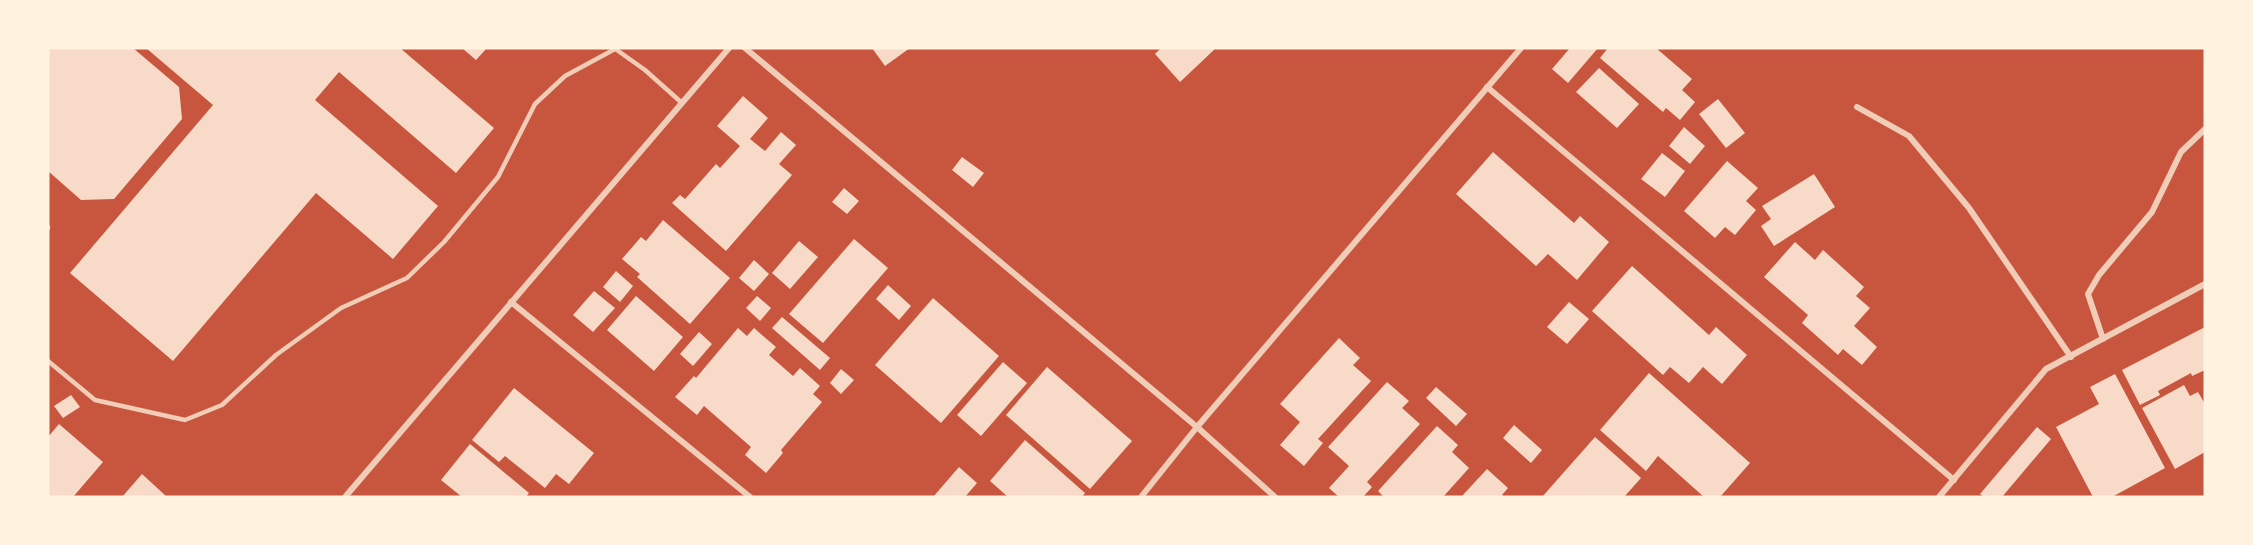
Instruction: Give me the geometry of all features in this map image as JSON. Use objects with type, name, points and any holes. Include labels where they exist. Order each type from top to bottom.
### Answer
[{"type":"street","points":[[345,497],[729,48]]},
{"type":"street","points":[[746,48],[1197,427],[1275,497]]},
{"type":"street","points":[[1142,497],[1197,427],[1521,48]]},
{"type":"street","points":[[1486,87],[1953,480]]},
{"type":"street","points":[[1857,107],[1909,136],[1969,208],[2071,357]]},
{"type":"street","points":[[2103,339],[2088,294],[2099,275],[2152,212],[2181,152],[2205,129]]},
{"type":"street","points":[[1939,497],[2046,369],[2205,284]]},
{"type":"street","points":[[511,302],[750,497]]},
{"type":"lane","points":[[48,361],[95,400],[185,420],[222,405],[276,355],[341,308],[407,278],[444,242],[498,177],[535,104],[565,76],[614,48],[645,70],[682,102]]},
{"type":"building","points":[[48,48],[133,48],[179,87],[182,119],[114,199],[81,200],[48,171]]},
{"type":"building","points":[[146,48],[400,48],[494,128],[456,173],[339,72],[315,100],[438,206],[393,259],[316,193],[173,361],[70,273],[213,105]]},
{"type":"building","points":[[462,48],[487,48],[476,60]]},
{"type":"building","points":[[872,48],[910,48],[885,66]]},
{"type":"building","points":[[1161,48],[1216,48],[1180,82],[1155,54]]},
{"type":"building","points":[[1570,48],[1598,48],[1568,83],[1552,69]]},
{"type":"building","points":[[1608,48],[1656,48],[1692,79],[1682,90],[1695,102],[1680,120],[1666,108],[1663,112],[1600,58]]},
{"type":"building","points":[[1599,68],[1639,104],[1617,128],[1576,92]]},
{"type":"building","points":[[743,96],[768,118],[750,139],[765,151],[781,132],[796,145],[779,164],[792,175],[726,251],[672,203],[680,195],[685,199],[716,164],[720,168],[740,146],[717,126]]},
{"type":"building","points":[[1718,99],[1745,133],[1726,148],[1699,114]]},
{"type":"building","points":[[1684,127],[1705,146],[1690,164],[1669,146]]},
{"type":"building","points":[[1493,152],[1574,223],[1580,216],[1609,242],[1577,280],[1548,254],[1536,266],[1456,194]]},
{"type":"building","points":[[1662,153],[1685,171],[1665,197],[1641,179]]},
{"type":"building","points":[[962,157],[984,173],[973,187],[952,170]]},
{"type":"building","points":[[1727,161],[1758,188],[1746,201],[1756,210],[1735,235],[1725,227],[1715,238],[1684,211]]},
{"type":"building","points":[[1814,174],[1835,207],[1774,246],[1761,226],[1771,219],[1762,206]]},
{"type":"building","points":[[844,188],[859,201],[847,214],[832,202]]},
{"type":"building","points":[[663,220],[730,278],[690,324],[637,277],[640,274],[622,259],[641,237],[646,241]]},
{"type":"building","points":[[854,239],[888,268],[823,343],[789,314]]},
{"type":"building","points":[[799,241],[818,257],[790,289],[772,273]]},
{"type":"building","points":[[1795,242],[1815,260],[1823,250],[1864,287],[1856,296],[1870,308],[1854,326],[1877,347],[1862,365],[1843,349],[1838,355],[1802,323],[1808,315],[1764,277]]},
{"type":"building","points":[[754,260],[769,274],[754,291],[739,278]]},
{"type":"building","points":[[1632,266],[1709,335],[1716,327],[1747,355],[1722,384],[1703,367],[1689,383],[1670,367],[1663,375],[1592,311]]},
{"type":"building","points":[[616,271],[633,286],[620,302],[603,287]]},
{"type":"building","points":[[888,285],[911,306],[899,320],[876,299]]},
{"type":"building","points":[[594,291],[615,308],[593,332],[573,315]]},
{"type":"building","points":[[636,296],[683,337],[654,371],[607,330]]},
{"type":"building","points":[[757,296],[771,308],[760,321],[746,308]]},
{"type":"building","points":[[933,298],[999,356],[941,423],[875,365]]},
{"type":"building","points":[[1569,302],[1589,319],[1567,344],[1547,327]]},
{"type":"building","points":[[782,317],[830,358],[820,370],[772,328]]},
{"type":"building","points":[[2205,327],[2205,370],[2192,376],[2191,373],[2158,391],[2160,395],[2140,405],[2122,370]]},
{"type":"building","points":[[738,328],[747,336],[754,328],[776,347],[769,355],[793,376],[800,368],[820,386],[813,394],[822,402],[781,450],[783,453],[766,473],[745,455],[751,447],[704,406],[697,415],[675,397],[694,376],[696,378]]},
{"type":"building","points":[[699,332],[712,344],[693,366],[680,354]]},
{"type":"building","points":[[1339,338],[1360,358],[1353,365],[1371,381],[1318,439],[1323,443],[1304,466],[1280,445],[1300,422],[1280,404]]},
{"type":"building","points":[[1003,362],[1027,383],[981,436],[957,415]]},
{"type":"building","points":[[1047,367],[1132,441],[1090,489],[1006,415]]},
{"type":"building","points":[[841,369],[854,380],[841,394],[830,383]]},
{"type":"building","points":[[1649,373],[1750,463],[1720,497],[1704,497],[1658,456],[1646,471],[1600,430]]},
{"type":"building","points":[[2115,374],[2165,468],[2112,497],[2093,497],[2056,427],[2099,404],[2090,387]]},
{"type":"building","points":[[1387,382],[1409,401],[1402,408],[1420,424],[1367,482],[1372,487],[1363,497],[1339,497],[1329,488],[1349,466],[1328,447]]},
{"type":"building","points":[[2184,385],[2190,396],[2198,392],[2205,404],[2205,452],[2175,469],[2142,408]]},
{"type":"building","points":[[1436,387],[1467,414],[1456,426],[1426,398]]},
{"type":"building","points":[[514,388],[594,453],[569,484],[556,474],[545,488],[505,456],[499,462],[472,440]]},
{"type":"building","points":[[71,395],[80,407],[63,418],[54,406]]},
{"type":"building","points":[[59,424],[103,462],[73,497],[48,497],[48,437]]},
{"type":"building","points":[[1514,425],[1542,450],[1531,463],[1503,438]]},
{"type":"building","points":[[1437,426],[1458,445],[1452,452],[1469,468],[1443,497],[1384,497],[1378,491]]},
{"type":"building","points":[[2037,427],[2051,439],[2002,497],[1984,497],[1980,494]]},
{"type":"building","points":[[1595,437],[1641,478],[1624,497],[1542,497]]},
{"type":"building","points":[[1025,440],[1085,493],[1082,497],[1008,497],[990,481]]},
{"type":"building","points":[[470,444],[529,493],[526,497],[462,497],[441,480]]},
{"type":"building","points":[[959,467],[977,483],[965,497],[933,497]]},
{"type":"building","points":[[1487,469],[1508,488],[1502,495],[1505,497],[1461,497]]},
{"type":"building","points":[[142,474],[167,497],[122,497]]}]
